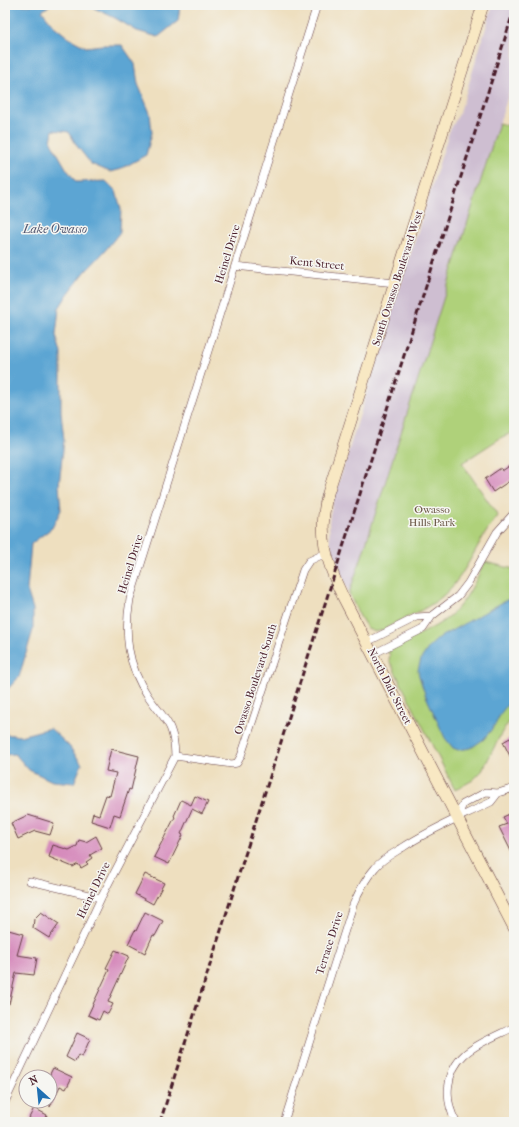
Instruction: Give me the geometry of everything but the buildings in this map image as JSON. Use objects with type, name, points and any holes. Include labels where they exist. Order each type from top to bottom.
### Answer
[{"type":"street","name":"Heinel Drive","points":[[5,1102],[101,898],[174,756],[172,729],[166,718],[148,696],[140,683],[133,666],[127,638],[127,616],[130,598],[317,5]]},
{"type":"street","name":"South Owasso Boulevard West","points":[[326,554],[323,527],[326,502],[483,5]]},
{"type":"street","name":"Kent Street","points":[[235,266],[396,283]]},
{"type":"street","points":[[373,654],[423,629],[432,616],[458,596],[468,583],[497,532],[514,513]]},
{"type":"street","name":"Owasso Boulevard South","points":[[174,756],[232,764],[237,763],[241,756],[303,570],[309,561],[326,554]]},
{"type":"street","name":"North Dale Street","points":[[326,554],[336,580],[373,654],[514,928]]},
{"type":"street","points":[[367,642],[417,617],[432,616]]},
{"type":"street","points":[[457,818],[463,804],[486,792],[498,793],[514,788]]},
{"type":"street","name":"Terrace Drive","points":[[284,1122],[359,891],[366,878],[386,858],[416,838],[491,802],[498,793]]},
{"type":"street","points":[[30,881],[101,898]]},
{"type":"street","points":[[456,1122],[450,1107],[448,1096],[450,1079],[457,1063],[465,1054],[477,1046],[514,1027]]},
{"type":"shaded area","points":[[493,5],[514,5],[514,77],[349,593],[330,542],[329,522],[333,500],[449,132],[460,112]]},
{"type":"green space","name":"Owasso Hills Park","points":[[499,123],[514,127],[514,432],[502,437],[462,463],[498,516],[484,535],[460,576],[445,594],[434,603],[383,630],[376,632],[370,630],[364,623],[349,593]]},
{"type":"green space","points":[[485,562],[514,569],[514,715],[502,732],[482,771],[473,780],[455,790],[389,660],[390,654],[387,652],[437,625],[454,612],[466,597]]},
{"type":"water","name":"Lake Owasso","points":[[5,5],[50,5],[42,11],[54,26],[69,38],[86,47],[122,45],[135,64],[138,84],[150,113],[152,133],[146,155],[121,169],[110,172],[91,164],[77,146],[69,132],[53,130],[51,142],[76,182],[106,181],[116,191],[121,209],[120,232],[85,272],[59,308],[56,335],[61,353],[61,412],[64,440],[59,485],[61,510],[52,528],[31,544],[27,590],[33,609],[33,630],[19,677],[5,692]]},
{"type":"water","points":[[82,5],[180,5],[178,21],[158,37],[137,31],[92,7]]},
{"type":"water","points":[[514,596],[514,696],[484,739],[471,748],[458,750],[453,748],[445,738],[425,694],[418,670],[421,659],[429,647],[440,637]]},
{"type":"water","points":[[50,728],[69,746],[82,764],[74,783],[52,781],[29,770],[15,754],[5,755],[5,734],[20,736]]},
{"type":"railway","points":[[160,1122],[514,10]]}]
